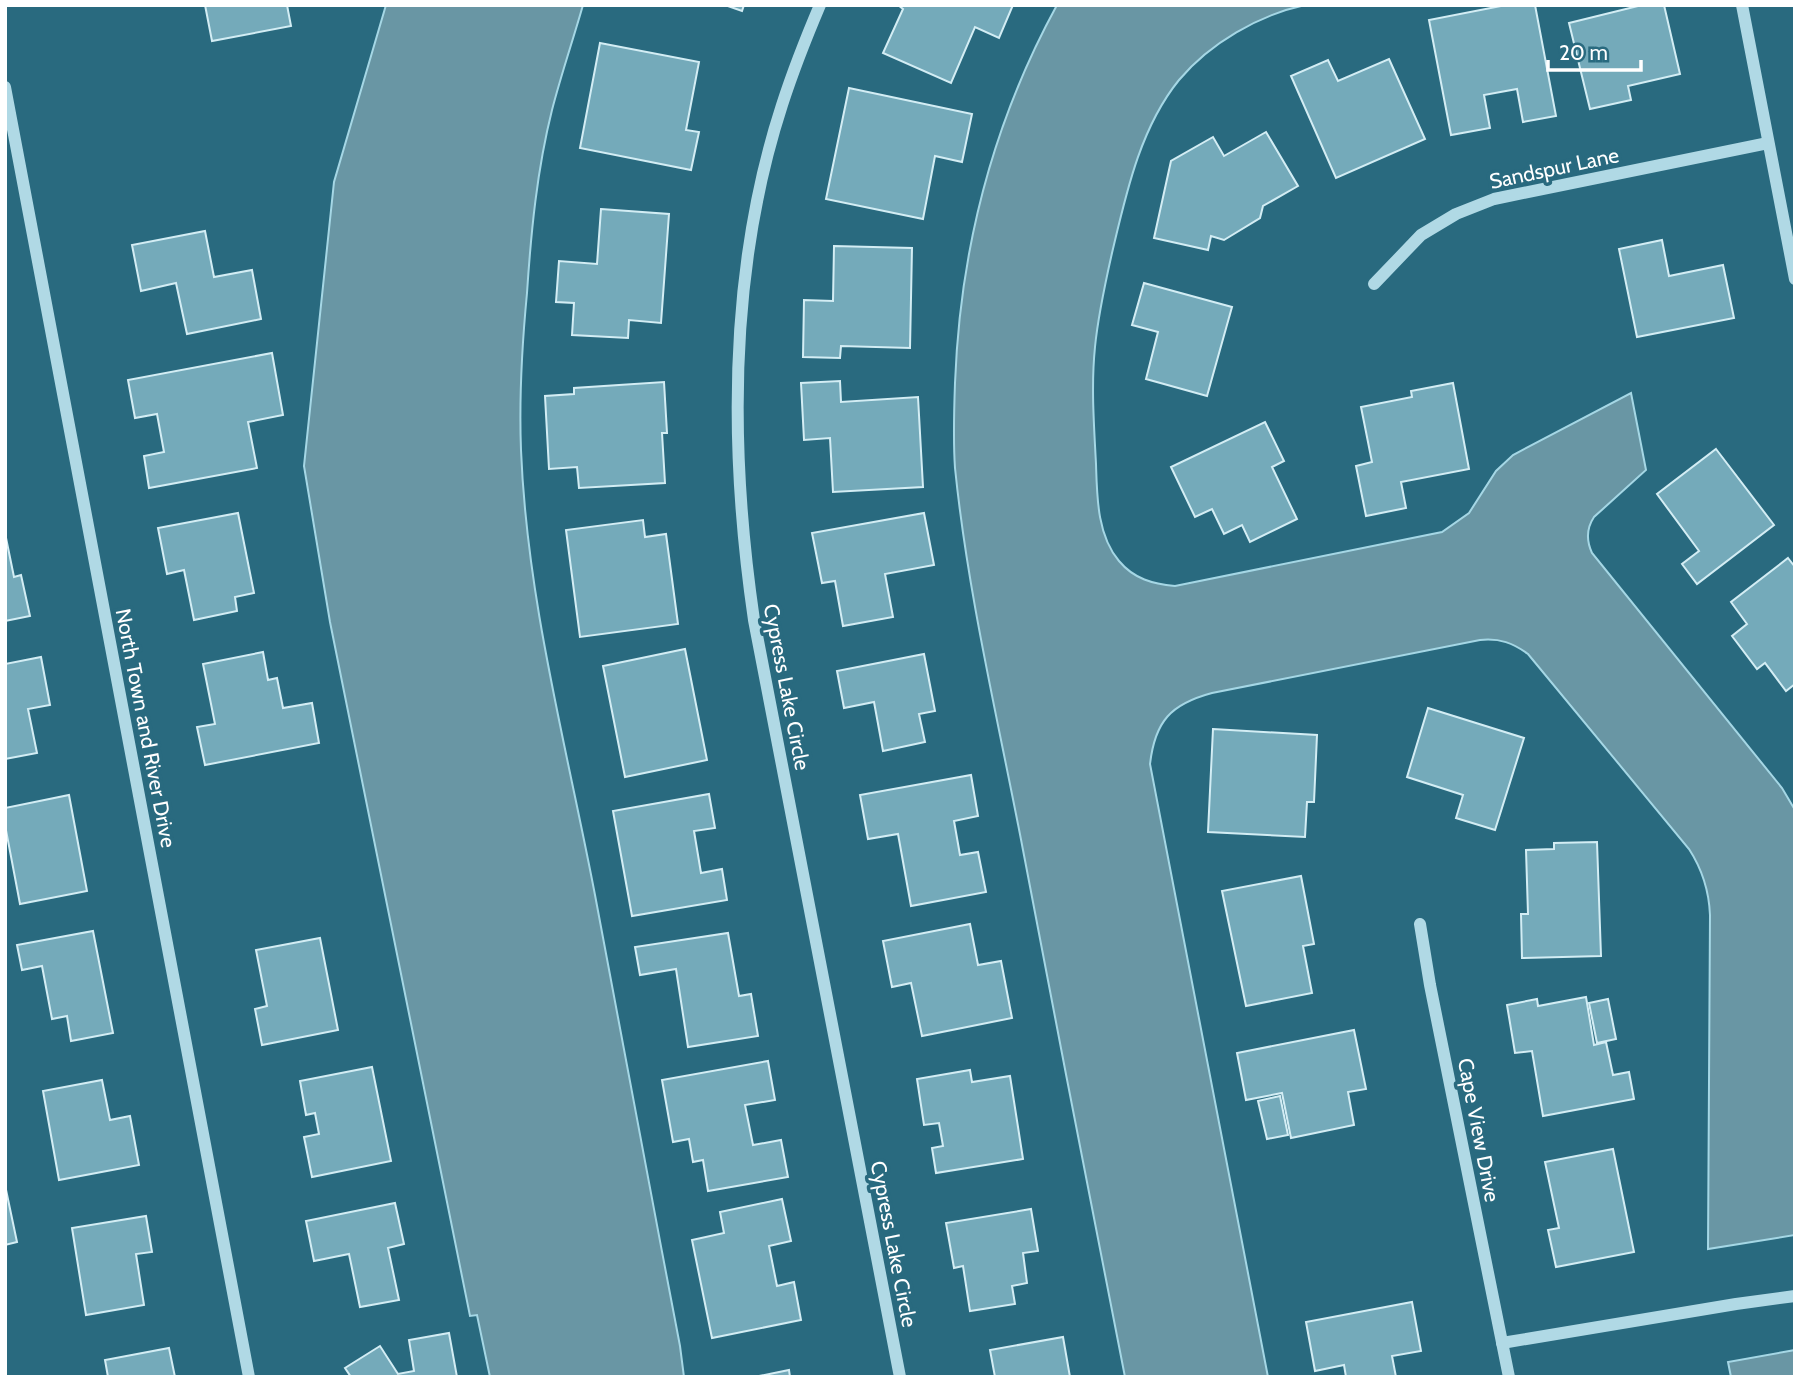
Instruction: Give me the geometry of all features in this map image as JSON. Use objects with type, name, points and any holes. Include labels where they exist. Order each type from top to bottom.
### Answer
[{"type":"street","name":"Cypress Lake Circle","points":[[820,5],[781,107],[759,193],[747,260],[739,333],[737,419],[740,499],[754,620],[900,1377]]},
{"type":"street","points":[[1742,5],[1795,279]]},
{"type":"street","name":"North Town and River Drive","points":[[5,87],[249,1377]]},
{"type":"street","name":"Sandspur Lane","points":[[1374,284],[1422,235],[1456,214],[1494,199],[1768,143]]},
{"type":"street","name":"Cape View Drive","points":[[1420,923],[1508,1377]]},
{"type":"street","points":[[1502,1343],[1795,1296]]},
{"type":"water","points":[[386,5],[583,5],[552,110],[535,201],[521,372],[520,430],[525,506],[531,563],[550,674],[595,895],[684,1377],[490,1377],[477,1315],[470,1316],[330,622],[304,466],[334,182]]},
{"type":"water","points":[[1057,5],[1305,5],[1270,16],[1236,32],[1191,67],[1165,99],[1136,162],[1112,253],[1100,312],[1093,391],[1097,489],[1102,527],[1112,551],[1131,572],[1152,582],[1175,586],[1442,532],[1469,513],[1496,471],[1513,455],[1631,393],[1646,470],[1591,521],[1588,530],[1590,548],[1782,788],[1795,810],[1795,1235],[1708,1249],[1710,915],[1704,881],[1689,849],[1528,654],[1506,642],[1480,640],[1212,693],[1186,703],[1168,716],[1156,736],[1150,764],[1268,1377],[1125,1377],[976,612],[954,457],[958,334],[973,236],[998,141],[1034,49]]},
{"type":"water","points":[[1795,1350],[1795,1377],[1731,1377],[1728,1362]]},
{"type":"building","points":[[205,5],[287,5],[291,26],[212,41]]},
{"type":"building","points":[[725,5],[744,5],[742,11]]},
{"type":"building","points":[[898,5],[1013,5],[999,38],[975,27],[951,83],[883,53],[903,9]]},
{"type":"building","points":[[1506,5],[1535,5],[1556,116],[1523,122],[1517,89],[1484,95],[1490,128],[1451,135],[1429,20]]},
{"type":"building","points":[[1642,5],[1664,5],[1680,74],[1628,86],[1631,100],[1590,109],[1569,23]]},
{"type":"building","points":[[600,43],[699,62],[686,130],[699,132],[691,170],[580,148]]},
{"type":"building","points":[[1389,59],[1425,139],[1336,178],[1291,76],[1328,60],[1338,81]]},
{"type":"building","points":[[849,88],[972,114],[962,162],[935,156],[923,219],[826,199]]},
{"type":"building","points":[[1266,132],[1298,186],[1263,206],[1260,218],[1224,240],[1211,236],[1208,250],[1154,238],[1171,161],[1213,137],[1224,156]]},
{"type":"building","points":[[601,209],[669,214],[661,323],[629,320],[628,338],[572,335],[574,303],[556,302],[559,261],[597,264]]},
{"type":"building","points":[[205,231],[214,277],[252,270],[261,319],[187,334],[176,283],[141,291],[132,245]]},
{"type":"building","points":[[1662,240],[1669,276],[1723,265],[1734,318],[1637,337],[1619,249]]},
{"type":"building","points":[[834,246],[912,248],[910,348],[841,346],[840,358],[803,357],[804,300],[833,301]]},
{"type":"building","points":[[1144,283],[1232,307],[1207,396],[1146,379],[1158,332],[1132,325]]},
{"type":"building","points":[[272,353],[283,415],[248,422],[257,468],[149,488],[144,456],[164,452],[157,414],[135,418],[128,380]]},
{"type":"building","points":[[840,381],[841,402],[918,397],[923,487],[833,492],[830,438],[804,440],[801,383]]},
{"type":"building","points":[[664,382],[667,433],[662,433],[665,483],[579,488],[577,467],[549,469],[545,396],[574,394],[574,388]]},
{"type":"building","points":[[1453,383],[1469,469],[1401,482],[1406,508],[1366,516],[1356,466],[1372,462],[1361,407],[1412,397],[1411,391]]},
{"type":"building","points":[[1265,422],[1284,461],[1272,467],[1297,519],[1250,542],[1242,525],[1224,534],[1212,509],[1195,517],[1171,467]]},
{"type":"building","points":[[1716,449],[1774,525],[1697,584],[1682,564],[1699,551],[1657,494]]},
{"type":"building","points":[[238,513],[254,593],[235,597],[237,611],[194,620],[184,570],[167,574],[158,528]]},
{"type":"building","points":[[924,513],[934,565],[885,574],[893,617],[843,626],[835,581],[822,583],[812,533]]},
{"type":"building","points":[[643,520],[645,537],[666,534],[678,624],[580,637],[566,530]]},
{"type":"building","points":[[5,533],[14,577],[21,575],[30,616],[5,621]]},
{"type":"building","points":[[1788,558],[1795,567],[1795,684],[1786,691],[1765,663],[1757,669],[1732,636],[1747,624],[1731,602]]},
{"type":"building","points":[[685,649],[707,760],[625,777],[603,666]]},
{"type":"building","points":[[263,652],[268,680],[277,678],[283,708],[312,703],[319,743],[205,765],[197,727],[215,724],[203,664]]},
{"type":"building","points":[[924,654],[935,711],[919,714],[925,742],[883,751],[874,702],[844,708],[837,671]]},
{"type":"building","points":[[41,657],[50,705],[28,709],[37,753],[5,759],[5,664]]},
{"type":"building","points":[[1428,708],[1524,738],[1495,830],[1456,818],[1463,795],[1407,777]]},
{"type":"building","points":[[1213,729],[1317,735],[1314,802],[1307,802],[1305,837],[1208,832]]},
{"type":"building","points":[[971,775],[978,816],[954,821],[960,855],[978,852],[986,892],[911,906],[898,834],[868,839],[860,795]]},
{"type":"building","points":[[709,794],[715,828],[694,831],[701,873],[722,869],[727,900],[632,916],[613,811]]},
{"type":"building","points":[[69,795],[87,891],[20,904],[5,825],[5,808]]},
{"type":"building","points":[[1597,842],[1601,956],[1522,958],[1521,914],[1528,914],[1526,850],[1554,849],[1554,843]]},
{"type":"building","points":[[1301,876],[1314,944],[1303,946],[1312,993],[1246,1006],[1222,891]]},
{"type":"building","points":[[970,924],[978,965],[1001,961],[1012,1018],[922,1036],[911,983],[892,987],[883,941]]},
{"type":"building","points":[[93,931],[113,1033],[71,1041],[67,1016],[52,1019],[42,966],[22,970],[17,945]]},
{"type":"building","points":[[728,933],[739,996],[751,994],[758,1036],[688,1047],[676,969],[640,975],[635,947]]},
{"type":"building","points":[[320,938],[338,1030],[262,1045],[255,1009],[267,1006],[256,950]]},
{"type":"building","points":[[1586,997],[1594,1045],[1606,1042],[1613,1075],[1629,1072],[1634,1099],[1543,1116],[1532,1051],[1515,1053],[1507,1005],[1537,999],[1538,1006]]},
{"type":"building","points":[[1608,999],[1616,1039],[1597,1043],[1589,1003]]},
{"type":"building","points":[[1354,1030],[1366,1089],[1348,1092],[1354,1125],[1291,1138],[1282,1093],[1246,1100],[1237,1053]]},
{"type":"building","points":[[768,1061],[775,1100],[745,1105],[753,1145],[781,1140],[788,1177],[708,1191],[703,1160],[693,1162],[689,1139],[673,1142],[662,1080]]},
{"type":"building","points":[[372,1067],[391,1161],[312,1177],[304,1137],[319,1134],[315,1113],[306,1115],[300,1081]]},
{"type":"building","points":[[970,1070],[972,1082],[1010,1076],[1023,1159],[936,1173],[932,1148],[943,1146],[939,1123],[924,1125],[917,1079]]},
{"type":"building","points":[[102,1080],[110,1120],[130,1116],[139,1165],[59,1180],[43,1091]]},
{"type":"building","points":[[1280,1096],[1288,1135],[1267,1139],[1258,1101]]},
{"type":"building","points":[[1613,1149],[1634,1252],[1556,1267],[1548,1230],[1559,1228],[1545,1162]]},
{"type":"building","points":[[5,1185],[17,1242],[5,1245]]},
{"type":"building","points":[[782,1199],[791,1241],[769,1246],[777,1286],[794,1282],[801,1320],[712,1338],[692,1240],[724,1233],[720,1212]]},
{"type":"building","points":[[395,1203],[404,1244],[388,1248],[399,1300],[360,1307],[349,1254],[314,1261],[306,1221]]},
{"type":"building","points":[[1031,1209],[1038,1251],[1023,1253],[1027,1283],[1012,1286],[1015,1304],[970,1311],[963,1266],[954,1268],[946,1223]]},
{"type":"building","points":[[146,1216],[152,1252],[136,1254],[144,1305],[86,1315],[72,1228]]},
{"type":"building","points":[[1412,1302],[1421,1351],[1392,1356],[1396,1377],[1346,1377],[1344,1365],[1315,1371],[1306,1322]]},
{"type":"building","points":[[449,1333],[457,1377],[351,1377],[345,1368],[380,1346],[398,1374],[414,1371],[409,1340]]},
{"type":"building","points":[[1063,1337],[1070,1377],[995,1377],[990,1350]]},
{"type":"building","points":[[169,1348],[175,1377],[108,1377],[105,1360]]},
{"type":"building","points":[[789,1370],[790,1377],[754,1377]]}]
